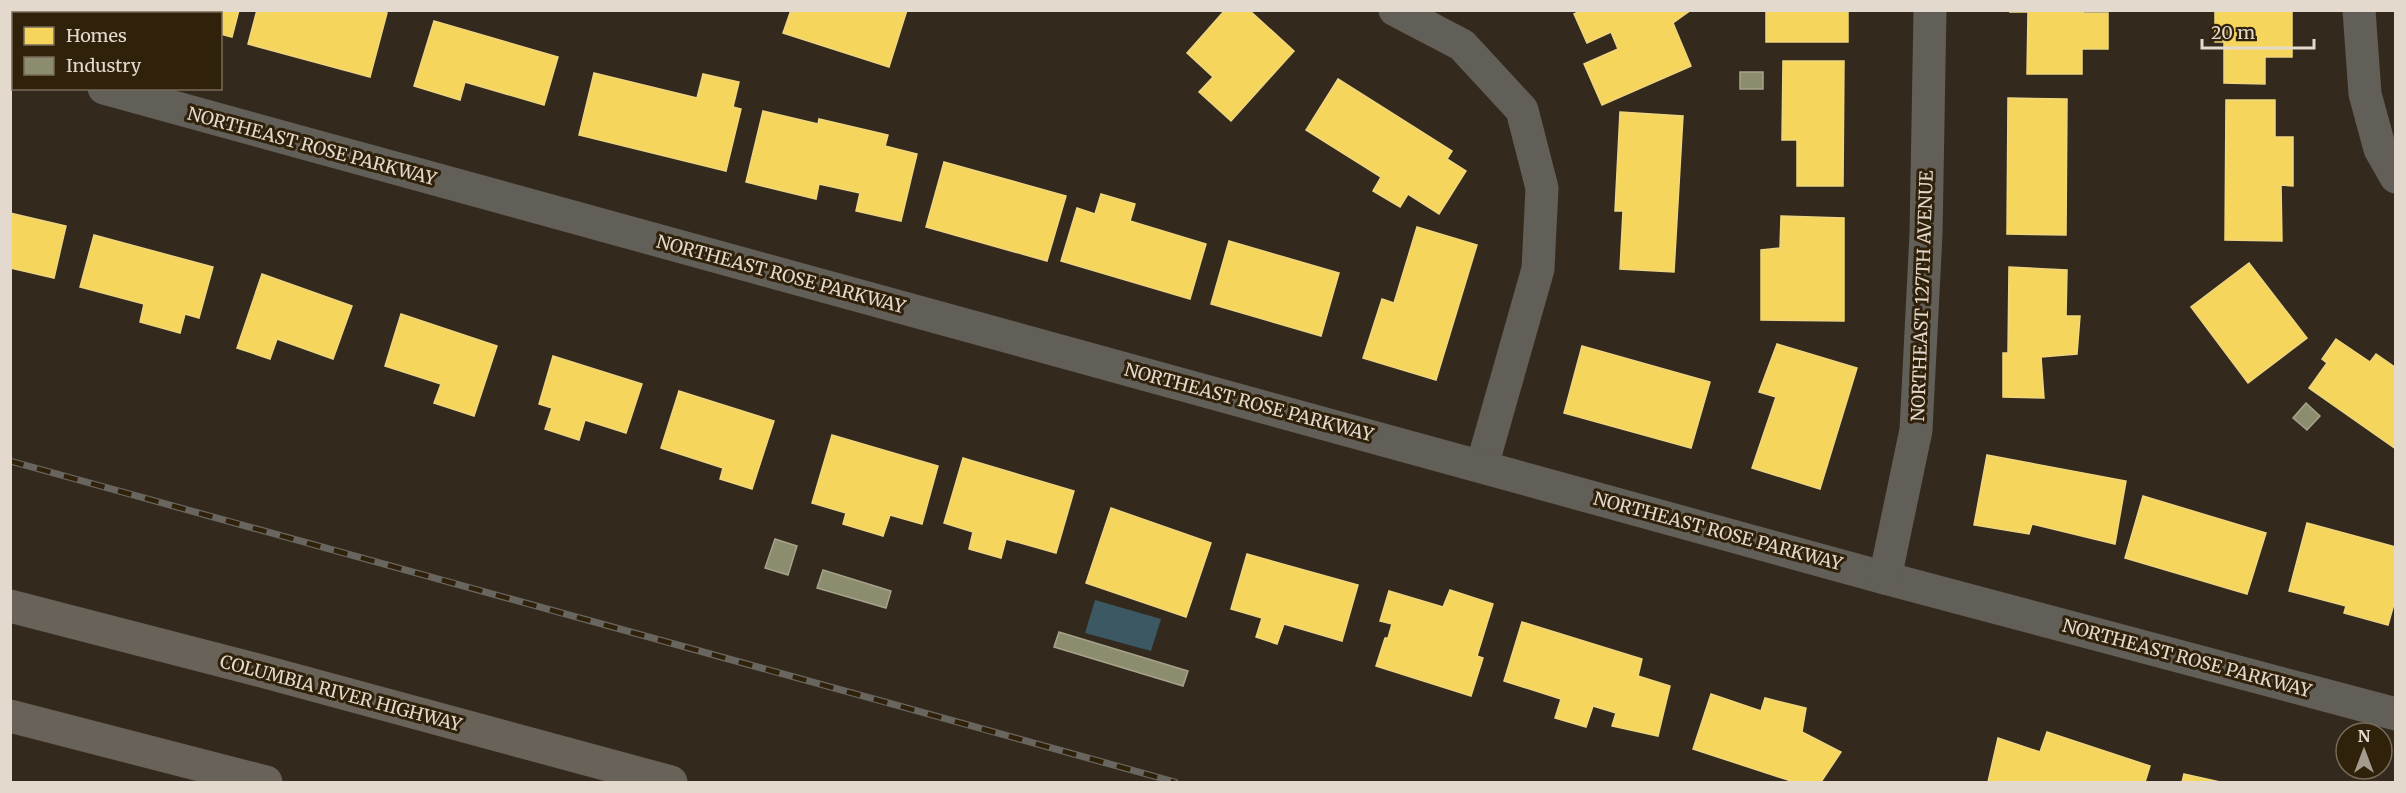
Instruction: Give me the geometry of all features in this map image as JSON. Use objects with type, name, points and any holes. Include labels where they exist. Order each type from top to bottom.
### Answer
[{"type":"highway","name":"COLUMBIA RIVER HIGHWAY","points":[[10,606],[254,669],[671,783]]},
{"type":"highway","points":[[10,716],[266,783]]},
{"type":"street","points":[[1395,10],[1462,45],[1522,110],[1542,188],[1538,269],[1482,466]]},
{"type":"street","name":"NORTHEAST 127TH AVENUE","points":[[1885,578],[1916,430],[1926,234],[1930,10]]},
{"type":"street","points":[[2359,10],[2365,94],[2380,149],[2396,177]]},
{"type":"street","name":"NORTHEAST ROSE PARKWAY","points":[[111,90],[1885,578],[2396,714]]},
{"type":"water","points":[[1095,600],[1161,619],[1151,651],[1085,633]]},
{"type":"building: Homes","points":[[139,10],[239,10],[232,37],[222,34],[222,12],[144,12]]},
{"type":"building: Homes","points":[[257,10],[378,10],[387,13],[370,77],[248,44]]},
{"type":"building: Homes","points":[[791,10],[907,10],[889,67],[783,33]]},
{"type":"building: Homes","points":[[1225,10],[1249,10],[1294,51],[1231,121],[1199,92],[1213,77],[1187,53]]},
{"type":"building: Homes","points":[[1583,10],[1691,10],[1673,23],[1691,66],[1602,105],[1584,64],[1618,49],[1611,32],[1587,43],[1574,14]]},
{"type":"building: Homes","points":[[1766,10],[1848,10],[1848,42],[1766,42]]},
{"type":"building: Homes","points":[[2011,10],[2083,10],[2083,13],[2108,13],[2108,49],[2082,49],[2082,74],[2027,74],[2028,12],[2010,12]]},
{"type":"building: Homes","points":[[2215,10],[2292,10],[2292,57],[2265,57],[2265,84],[2224,83],[2224,42],[2215,42]]},
{"type":"building: Homes","points":[[434,21],[558,57],[544,105],[465,82],[460,100],[414,86]]},
{"type":"building: Homes","points":[[1783,61],[1844,61],[1843,186],[1797,186],[1797,140],[1782,140]]},
{"type":"building: Homes","points":[[594,73],[697,98],[703,74],[739,82],[733,107],[741,109],[726,171],[579,135]]},
{"type":"building: Homes","points":[[1338,79],[1452,151],[1447,159],[1466,171],[1439,214],[1408,194],[1400,207],[1373,191],[1381,177],[1306,130]]},
{"type":"building: Homes","points":[[2008,98],[2067,99],[2066,235],[2007,234]]},
{"type":"building: Homes","points":[[2226,100],[2275,100],[2275,137],[2293,137],[2293,186],[2281,185],[2282,241],[2225,240]]},
{"type":"building: Homes","points":[[763,111],[818,124],[819,119],[888,135],[885,146],[917,154],[901,221],[856,211],[860,193],[819,184],[816,199],[746,182]]},
{"type":"building: Homes","points":[[1620,112],[1683,116],[1674,272],[1620,269],[1623,211],[1615,211]]},
{"type":"building: Homes","points":[[944,162],[1066,196],[1047,261],[926,227]]},
{"type":"building: Homes","points":[[1101,194],[1135,204],[1130,221],[1206,244],[1190,299],[1061,261],[1077,208],[1095,214]]},
{"type":"building: Homes","points":[[10,213],[66,226],[54,278],[10,268]]},
{"type":"building: Homes","points":[[1781,216],[1844,218],[1844,321],[1761,320],[1761,250],[1780,248]]},
{"type":"building: Homes","points":[[1417,227],[1477,245],[1436,380],[1363,358],[1382,299],[1394,303]]},
{"type":"building: Homes","points":[[94,235],[213,267],[199,318],[185,314],[180,333],[140,322],[144,304],[80,287]]},
{"type":"building: Homes","points":[[1229,241],[1339,273],[1321,336],[1211,304]]},
{"type":"building: Homes","points":[[2249,263],[2307,338],[2248,383],[2191,307]]},
{"type":"building: Homes","points":[[2009,267],[2067,270],[2066,316],[2080,316],[2077,354],[2041,357],[2044,398],[2003,397],[2003,353],[2008,353]]},
{"type":"building: Homes","points":[[262,274],[352,306],[333,359],[277,339],[270,359],[237,348]]},
{"type":"building: Homes","points":[[401,314],[497,346],[474,416],[434,403],[441,384],[385,366]]},
{"type":"building: Homes","points":[[2336,339],[2370,362],[2376,354],[2396,368],[2396,449],[2309,388],[2327,363],[2322,359]]},
{"type":"building: Homes","points":[[1777,344],[1857,368],[1820,489],[1752,468],[1776,397],[1759,392]]},
{"type":"building: Homes","points":[[1582,346],[1710,382],[1691,448],[1564,413]]},
{"type":"building: Homes","points":[[553,356],[642,384],[626,433],[585,420],[579,440],[545,429],[552,408],[539,404]]},
{"type":"building: Homes","points":[[679,391],[774,421],[752,489],[720,479],[723,468],[661,448]]},
{"type":"building: Homes","points":[[832,435],[938,466],[922,524],[890,515],[883,536],[843,524],[846,513],[812,503]]},
{"type":"building: Homes","points":[[1987,455],[2126,481],[2115,544],[2032,524],[2029,534],[1974,525]]},
{"type":"building: Homes","points":[[963,458],[1074,491],[1056,553],[1006,539],[1001,558],[969,549],[973,532],[944,523]]},
{"type":"building: Homes","points":[[2143,496],[2266,533],[2247,594],[2125,558]]},
{"type":"building: Homes","points":[[1111,508],[1211,543],[1186,617],[1086,583]]},
{"type":"building: Homes","points":[[2307,523],[2396,547],[2396,597],[2388,625],[2344,613],[2346,606],[2289,591]]},
{"type":"building: Homes","points":[[1247,554],[1358,585],[1342,641],[1284,624],[1277,644],[1256,637],[1262,618],[1231,609]]},
{"type":"building: Homes","points":[[1450,590],[1493,604],[1477,656],[1483,658],[1471,696],[1376,666],[1392,624],[1380,621],[1389,591],[1443,607]]},
{"type":"building: Homes","points":[[1522,622],[1642,659],[1638,676],[1670,686],[1658,736],[1612,726],[1616,713],[1593,706],[1586,727],[1555,718],[1561,699],[1504,681]]},
{"type":"building: Homes","points":[[1711,694],[1761,711],[1765,698],[1806,708],[1802,732],[1841,752],[1821,782],[1794,782],[1693,749]]},
{"type":"building: Homes","points":[[2047,732],[2150,766],[2145,782],[1988,782],[1998,738],[2040,752]]},
{"type":"building: Homes","points":[[2184,774],[2220,782],[2182,782]]},
{"type":"building: Industry","points":[[1740,72],[1763,72],[1763,89],[1740,89]]},
{"type":"building: Industry","points":[[2306,403],[2320,416],[2307,430],[2293,418]]},
{"type":"building: Industry","points":[[775,539],[797,546],[788,575],[765,568]]},
{"type":"building: Industry","points":[[823,570],[891,591],[886,608],[817,588]]},
{"type":"building: Industry","points":[[1059,632],[1188,671],[1183,686],[1054,647]]},
{"type":"railway","points":[[10,461],[1175,782]]}]
